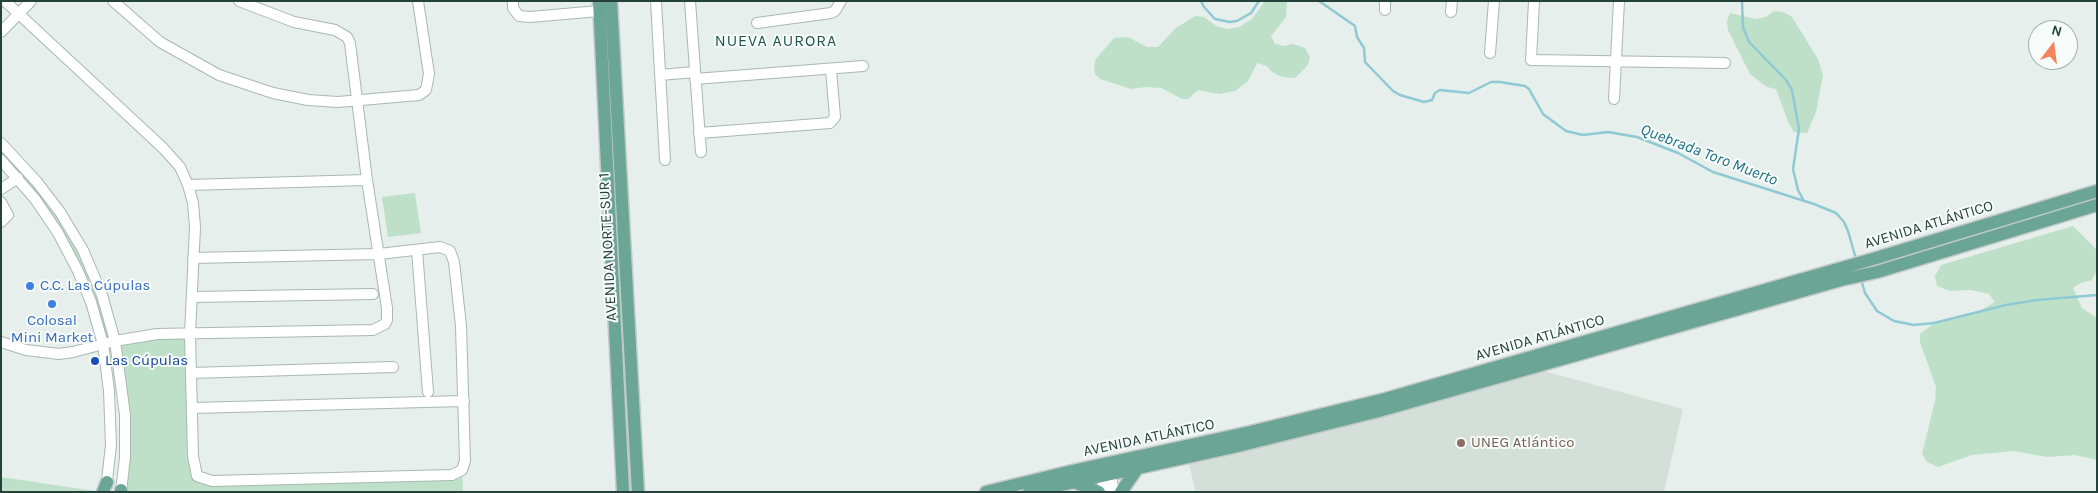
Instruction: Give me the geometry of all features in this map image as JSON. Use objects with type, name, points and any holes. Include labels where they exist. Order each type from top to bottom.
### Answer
[{"type":"main road","name":"AVENIDA NORTE-SUR 1","points":[[611,1],[638,492]]},
{"type":"main road","name":"AVENIDA NORTE-SUR 1","points":[[599,6],[623,492]]},
{"type":"main road","name":"AVENIDA ATLÁNTICO","points":[[1029,492],[1074,482],[1104,469],[1137,469],[1379,411],[1840,274],[1873,259],[2097,191]]},
{"type":"main road","name":"AVENIDA ATLÁNTICO","points":[[986,492],[1104,469],[1384,399],[1840,274],[1877,272],[2097,205]]},
{"type":"main road","points":[[1121,492],[1137,469]]},
{"type":"main road","points":[[1074,482],[1099,492]]},
{"type":"street","points":[[5,1],[163,148],[180,167],[188,185],[194,216],[190,334],[193,466],[197,476],[206,481],[447,476],[458,474],[465,466],[461,326],[450,251],[440,247],[379,254],[194,258]]},
{"type":"street","points":[[1,32],[30,1]]},
{"type":"street","points":[[114,1],[152,36],[202,67],[235,82],[292,98],[323,102],[358,102],[419,95],[426,90],[429,74],[418,1]]},
{"type":"street","points":[[1,342],[26,350],[59,354],[144,336],[378,329],[385,324],[388,314],[367,180],[350,43],[342,32],[281,18],[240,1]]},
{"type":"street","points":[[513,1],[513,8],[519,16],[530,17],[599,6]]},
{"type":"street","points":[[656,1],[665,160]]},
{"type":"street","points":[[690,1],[701,152]]},
{"type":"street","points":[[757,22],[831,13],[835,11],[841,1]]},
{"type":"street","points":[[1490,53],[1494,1]]},
{"type":"street","points":[[1534,1],[1531,60],[1725,63]]},
{"type":"street","points":[[1614,99],[1618,1]]},
{"type":"street","points":[[660,75],[695,76],[863,66]]},
{"type":"street","points":[[699,133],[830,123],[835,117],[831,69]]},
{"type":"street","points":[[1,143],[37,182],[60,212],[76,238],[95,278],[115,341],[122,391],[125,435],[121,491]]},
{"type":"street","points":[[1,160],[18,178],[48,217],[69,253],[84,285],[103,344],[111,422],[105,489]]},
{"type":"street","points":[[1,189],[18,178]]},
{"type":"street","points":[[188,185],[367,180]]},
{"type":"street","points":[[1,202],[8,214],[1,222]]},
{"type":"street","points":[[417,250],[428,392]]},
{"type":"street","points":[[192,297],[372,294]]},
{"type":"street","points":[[191,374],[393,367]]},
{"type":"street","points":[[192,408],[464,402]]},
{"type":"street","points":[[1104,469],[1105,492]]},
{"type":"street","points":[[1104,469],[1114,492]]},
{"type":"shaded area","name":"UNEG Atlántico","points":[[1533,368],[1683,409],[1664,492],[1196,492],[1187,457]]},
{"type":"green space","points":[[1265,1],[1287,1],[1286,17],[1271,36],[1275,44],[1284,46],[1293,44],[1305,48],[1310,57],[1308,65],[1295,78],[1282,77],[1272,72],[1267,66],[1257,63],[1248,81],[1235,91],[1219,94],[1198,90],[1188,99],[1182,99],[1161,88],[1131,89],[1100,79],[1095,74],[1094,66],[1096,59],[1114,38],[1128,37],[1147,47],[1158,47],[1176,28],[1195,16],[1204,17],[1218,27],[1228,29],[1239,27],[1252,19]]},
{"type":"green space","points":[[1774,11],[1783,12],[1792,17],[1818,59],[1823,75],[1816,112],[1807,133],[1794,132],[1789,124],[1776,89],[1767,87],[1750,74],[1728,30],[1727,21],[1730,13],[1755,19],[1766,17]]},
{"type":"green space","points":[[1,143],[76,238],[115,340],[190,334],[192,408],[201,479],[462,470],[463,492],[121,492],[125,457],[115,341],[103,344],[72,259],[1,160]]},
{"type":"green space","points":[[415,193],[421,233],[388,237],[382,197]]},
{"type":"green space","points":[[2073,226],[2097,250],[2097,270],[2092,280],[2081,283],[2073,288],[2082,308],[2097,318],[2097,460],[2075,455],[2047,457],[2014,451],[1972,455],[1938,467],[1927,462],[1922,454],[1935,401],[1936,387],[1920,342],[1920,334],[1934,323],[1974,314],[1995,302],[1989,294],[1971,290],[1950,291],[1937,286],[1935,276],[1941,265]]},
{"type":"green space","points":[[1,477],[101,492],[1,492]]},
{"type":"waterway","name":"Quebrada Toro Muerto","points":[[1201,1],[1215,19],[1230,22],[1237,21],[1251,13],[1259,1]]},
{"type":"waterway","name":"Quebrada Toro Muerto","points":[[1319,1],[1355,26],[1357,37],[1364,48],[1365,62],[1393,91],[1400,95],[1424,102],[1432,100],[1435,93],[1440,90],[1469,93],[1491,82],[1525,86],[1529,89],[1543,114],[1566,131],[1583,135],[1608,132],[1637,137],[1678,153],[1713,172],[1814,204],[1836,213],[1844,222],[1848,231],[1856,259]]},
{"type":"waterway","points":[[1742,1],[1743,27],[1749,42],[1786,80],[1792,90],[1799,129],[1793,169],[1798,190],[1804,201]]},
{"type":"waterway","name":"Quebrada Toro Muerto","points":[[1861,279],[1865,293],[1877,311],[1894,321],[1914,325],[1934,323],[2006,305],[2037,300],[2097,295]]},
{"type":"place","name":"C.C. Las Cúpulas","points":[[30,286]]},
{"type":"place","name":"Colosal Mini Market","points":[[52,304]]},
{"type":"place","name":"Las Cúpulas","points":[[95,361]]},
{"type":"place","name":"UNEG Atlántico","points":[[1461,443]]},
{"type":"district","name":"NUEVA AURORA","points":[[776,41]]}]
